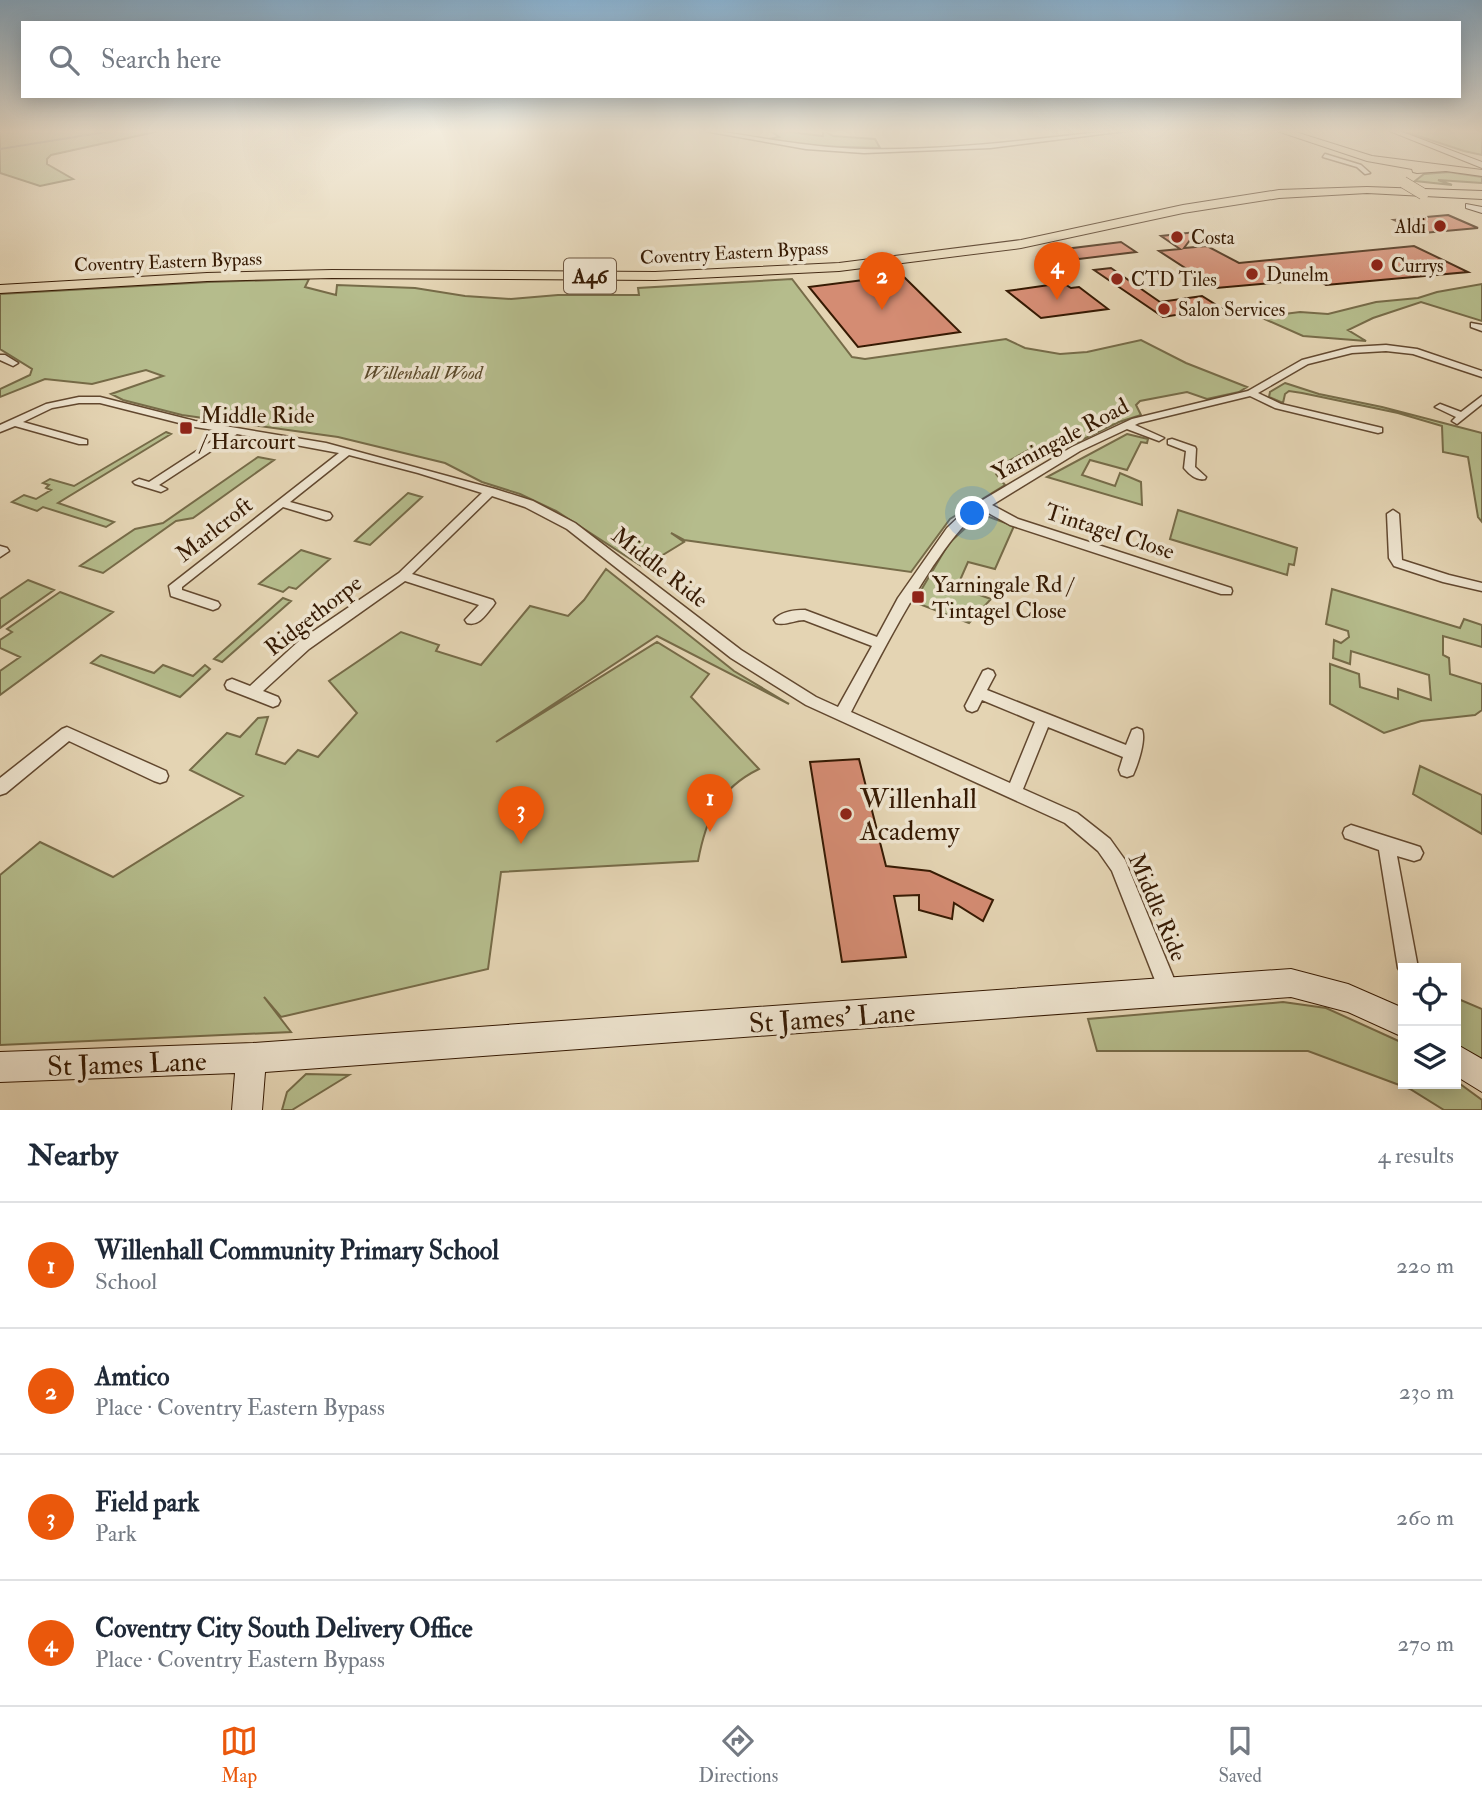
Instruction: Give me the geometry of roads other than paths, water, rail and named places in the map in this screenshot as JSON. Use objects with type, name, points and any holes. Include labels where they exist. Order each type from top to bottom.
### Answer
[{"type":"highway","points":[[1268,183],[1308,182]]},
{"type":"highway","points":[[1405,182],[1430,197],[1469,202]]},
{"type":"highway","points":[[1028,239],[1318,202],[1388,198],[1469,202],[1482,193]]},
{"type":"highway","points":[[1028,239],[1132,206]]},
{"type":"highway","name":"Coventry Eastern Bypass","points":[[0,283],[129,274],[291,269],[706,267],[891,254],[1028,239]]},
{"type":"highway","name":"Coventry Eastern Bypass","points":[[0,289],[221,276],[601,276],[743,272],[924,258],[1028,239]]},
{"type":"street","name":"Yarningale Road","points":[[841,716],[906,597],[951,531],[983,505],[1039,471],[1125,425],[1251,393],[1305,362],[1352,350],[1387,348],[1414,351],[1482,374]]},
{"type":"street","points":[[1251,393],[1278,406],[1378,430]]},
{"type":"street","points":[[1440,407],[1460,419],[1482,399]]},
{"type":"street","name":"Middle Ride","points":[[0,429],[58,404],[94,400],[347,452],[529,504],[570,526],[736,654],[841,716],[1071,818],[1104,845],[1119,866],[1169,991]]},
{"type":"street","points":[[13,422],[83,442]]},
{"type":"street","points":[[1125,425],[1158,438]]},
{"type":"street","points":[[150,486],[235,431]]},
{"type":"street","points":[[1172,442],[1191,449],[1189,468],[1200,477]]},
{"type":"street","name":"Marlcroft","points":[[213,605],[176,593],[175,586],[347,452]]},
{"type":"street","name":"Ridgethorpe","points":[[252,693],[304,645],[403,576],[491,491]]},
{"type":"street","name":"Marlcroft","points":[[281,503],[326,516]]},
{"type":"street","name":"Tintagel Close","points":[[983,505],[1014,522],[1226,591]]},
{"type":"street","points":[[1393,514],[1395,558],[1398,563],[1482,587]]},
{"type":"street","points":[[403,576],[488,603],[472,620]]},
{"type":"street","points":[[781,620],[793,615],[805,615],[879,643]]},
{"type":"street","points":[[988,675],[975,699],[1044,718],[1133,754]]},
{"type":"street","points":[[232,684],[273,701]]},
{"type":"street","points":[[1014,792],[1044,718]]},
{"type":"street","points":[[0,788],[67,733],[160,776]]},
{"type":"street","points":[[1127,770],[1137,734]]},
{"type":"street","points":[[1351,833],[1413,853]]},
{"type":"street","points":[[1387,845],[1407,963]]},
{"type":"street","name":"St James' Lane","points":[[254,1058],[1291,983],[1320,988],[1398,1016]]},
{"type":"street","points":[[247,1110],[248,1081],[254,1058]]},
{"type":"street","name":"St James Lane","points":[[0,1067],[254,1058]]},
{"type":"street","points":[[1461,1062],[1482,1077]]},
{"type":"place","name":"Aldi","points":[[1440,226]]},
{"type":"place","name":"Costa","points":[[1177,237]]},
{"type":"place","name":"Currys","points":[[1377,265]]},
{"type":"place","name":"Dunelm","points":[[1252,274]]},
{"type":"place","name":"CTD Tiles","points":[[1117,279]]},
{"type":"place","name":"Coventry City South Delivery Office","points":[[1057,300]]},
{"type":"place","name":"Salon Services","points":[[1164,309]]},
{"type":"place","name":"Amtico","points":[[882,310]]},
{"type":"place","name":"Middle Ride / Harcourt","points":[[186,428]]},
{"type":"place","name":"Yarningale Rd / Tintagel Close","points":[[918,597]]},
{"type":"place","name":"Willenhall Academy","points":[[846,814]]},
{"type":"place","name":"Willenhall Community Primary School","points":[[710,832]]},
{"type":"place","name":"Field park","points":[[521,844]]},
{"type":"park label","name":"Willenhall Wood","points":[[423,372]]}]
